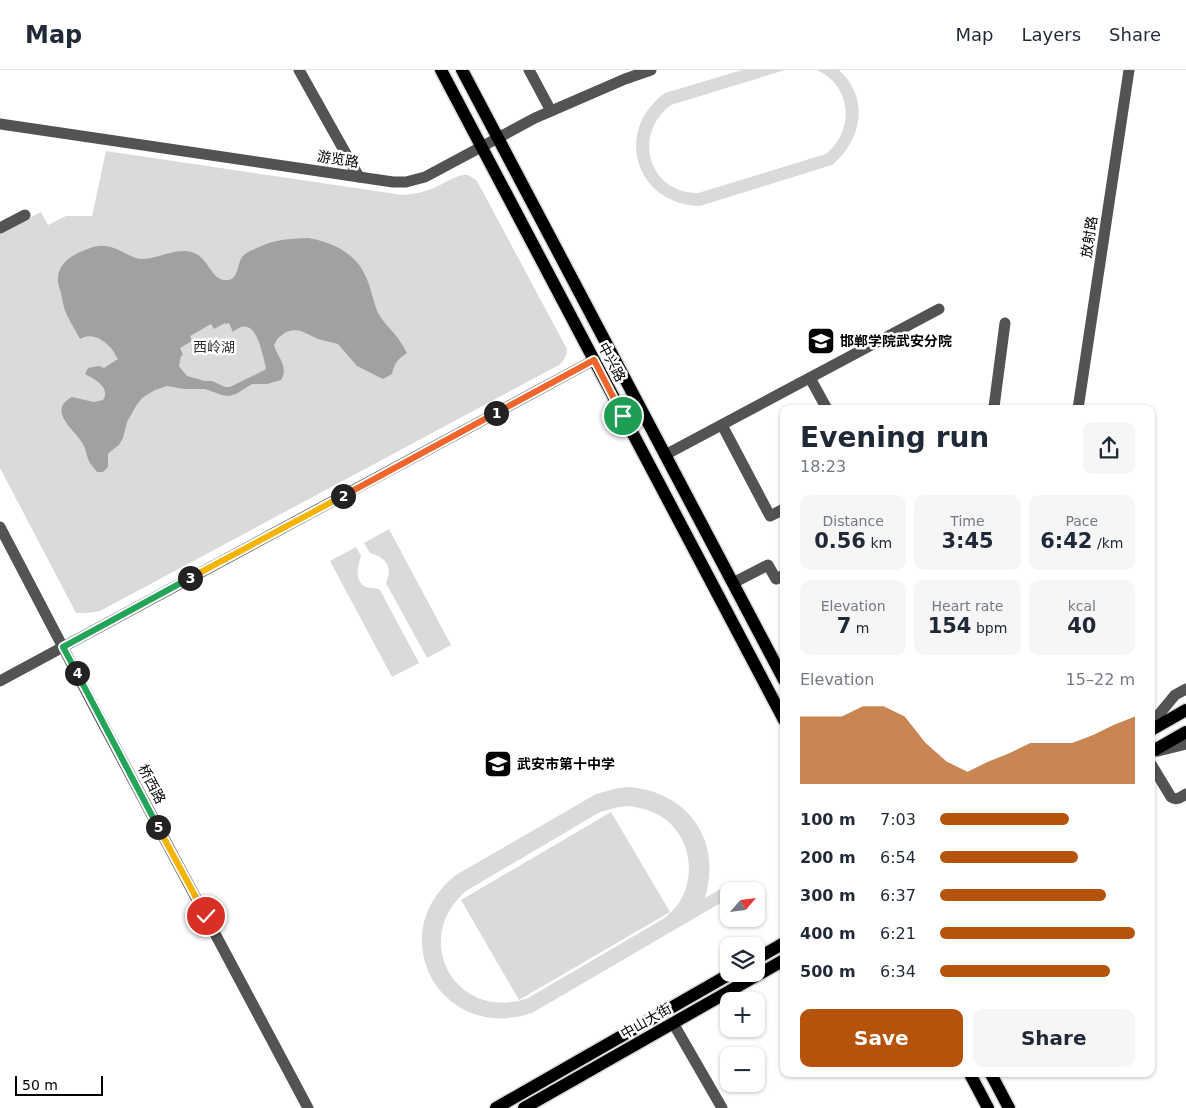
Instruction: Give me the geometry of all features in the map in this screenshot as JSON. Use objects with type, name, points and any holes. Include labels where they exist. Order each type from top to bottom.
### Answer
[{"type":"main road","name":"中兴路","points":[[441,70],[780,712]]},
{"type":"main road","name":"中兴路","points":[[462,70],[780,672]]},
{"type":"main road","points":[[1155,728],[1184,711]]},
{"type":"main road","points":[[1155,750],[1186,732]]},
{"type":"main road","points":[[765,954],[780,945]]},
{"type":"main road","name":"中山大街","points":[[527,1107],[780,962]]},
{"type":"main road","name":"中山大街","points":[[496,1108],[720,980]]},
{"type":"main road","points":[[972,1077],[988,1108]]},
{"type":"main road","points":[[993,1077],[1009,1108]]},
{"type":"street","points":[[299,70],[359,177]]},
{"type":"street","points":[[529,70],[551,111]]},
{"type":"street","name":"游览路","points":[[0,124],[393,182],[425,177],[535,118],[624,79],[650,70]]},
{"type":"street","name":"放射路","points":[[1079,405],[1129,70]]},
{"type":"street","points":[[0,228],[25,215]]},
{"type":"street","points":[[665,455],[939,309]]},
{"type":"street","points":[[994,405],[1005,323]]},
{"type":"street","points":[[0,681],[594,360]]},
{"type":"street","points":[[810,378],[825,405]]},
{"type":"street","points":[[722,425],[770,516],[780,511]]},
{"type":"street","name":"桥西路","points":[[0,527],[3,540],[63,647],[308,1108]]},
{"type":"street","points":[[733,583],[768,564],[776,579],[780,578]]},
{"type":"street","points":[[1155,719],[1175,695],[1186,689]]},
{"type":"street","points":[[1155,751],[1186,744]]},
{"type":"street","points":[[1155,771],[1171,797],[1178,799],[1186,794]]},
{"type":"street","points":[[674,1023],[722,1108]]},
{"type":"green space","points":[[742,70],[785,70],[671,105],[659,117],[652,131],[649,146],[651,160],[657,173],[667,183],[681,190],[698,193],[826,154],[842,133],[846,109],[843,97],[837,86],[829,77],[817,70],[839,70],[849,81],[855,93],[858,119],[856,131],[850,144],[832,165],[700,206],[678,202],[660,193],[647,179],[639,163],[636,145],[639,126],[649,109],[665,93]]},
{"type":"green space","name":"西岭湖","points":[[106,151],[403,195],[426,191],[460,176],[468,175],[477,181],[567,349],[566,356],[559,365],[100,611],[76,613],[0,468],[0,234],[41,212],[48,225],[66,216],[92,216]]},
{"type":"green space","points":[[389,529],[451,645],[427,658],[386,583],[389,572],[387,564],[381,558],[370,553],[364,543]]},
{"type":"green space","points":[[356,547],[361,556],[358,572],[359,580],[364,586],[380,590],[419,663],[392,677],[330,561]]},
{"type":"green space","points":[[630,787],[651,791],[669,799],[684,809],[696,823],[704,839],[709,857],[709,877],[705,898],[720,889],[720,903],[532,1013],[499,1018],[471,1013],[448,999],[431,978],[423,953],[423,926],[434,899],[456,875],[596,794]],"holes":[[[629,806],[661,816],[674,827],[685,847],[688,858],[688,881],[679,903],[674,909],[663,919],[528,998],[503,1003],[480,999],[462,988],[449,972],[442,953],[442,932],[449,911],[466,891],[600,812]]]},
{"type":"green space","points":[[611,812],[670,912],[519,1000],[461,900]]},
{"type":"shaded area","points":[[308,238],[326,242],[342,250],[350,255],[362,269],[368,281],[378,313],[407,353],[397,362],[392,374],[383,379],[357,366],[338,344],[318,339],[301,331],[286,332],[278,338],[274,345],[284,371],[281,380],[267,384],[252,384],[229,396],[205,389],[184,389],[167,386],[155,390],[142,398],[136,406],[127,422],[119,445],[108,454],[108,467],[103,472],[97,472],[90,463],[83,443],[64,419],[62,407],[72,397],[94,402],[103,400],[105,392],[101,384],[85,374],[88,368],[99,366],[104,368],[118,359],[110,347],[99,339],[88,336],[80,339],[64,308],[58,284],[58,274],[64,263],[78,253],[100,246],[114,248],[142,259],[187,251],[199,256],[214,274],[222,280],[228,280],[234,277],[241,259],[248,252],[276,241]],"holes":[[[229,323],[233,332],[241,327],[247,327],[252,331],[260,345],[265,370],[230,387],[187,376],[179,366],[181,356],[183,355],[180,348],[192,341],[190,336],[211,324],[214,329]]]},
{"type":"place","name":"邯郸学院武安分院","points":[[821,341]]},
{"type":"place","name":"武安市第十中学","points":[[498,764]]},
{"type":"route","points":[[206,916],[63,647],[594,360],[623,416]]}]
